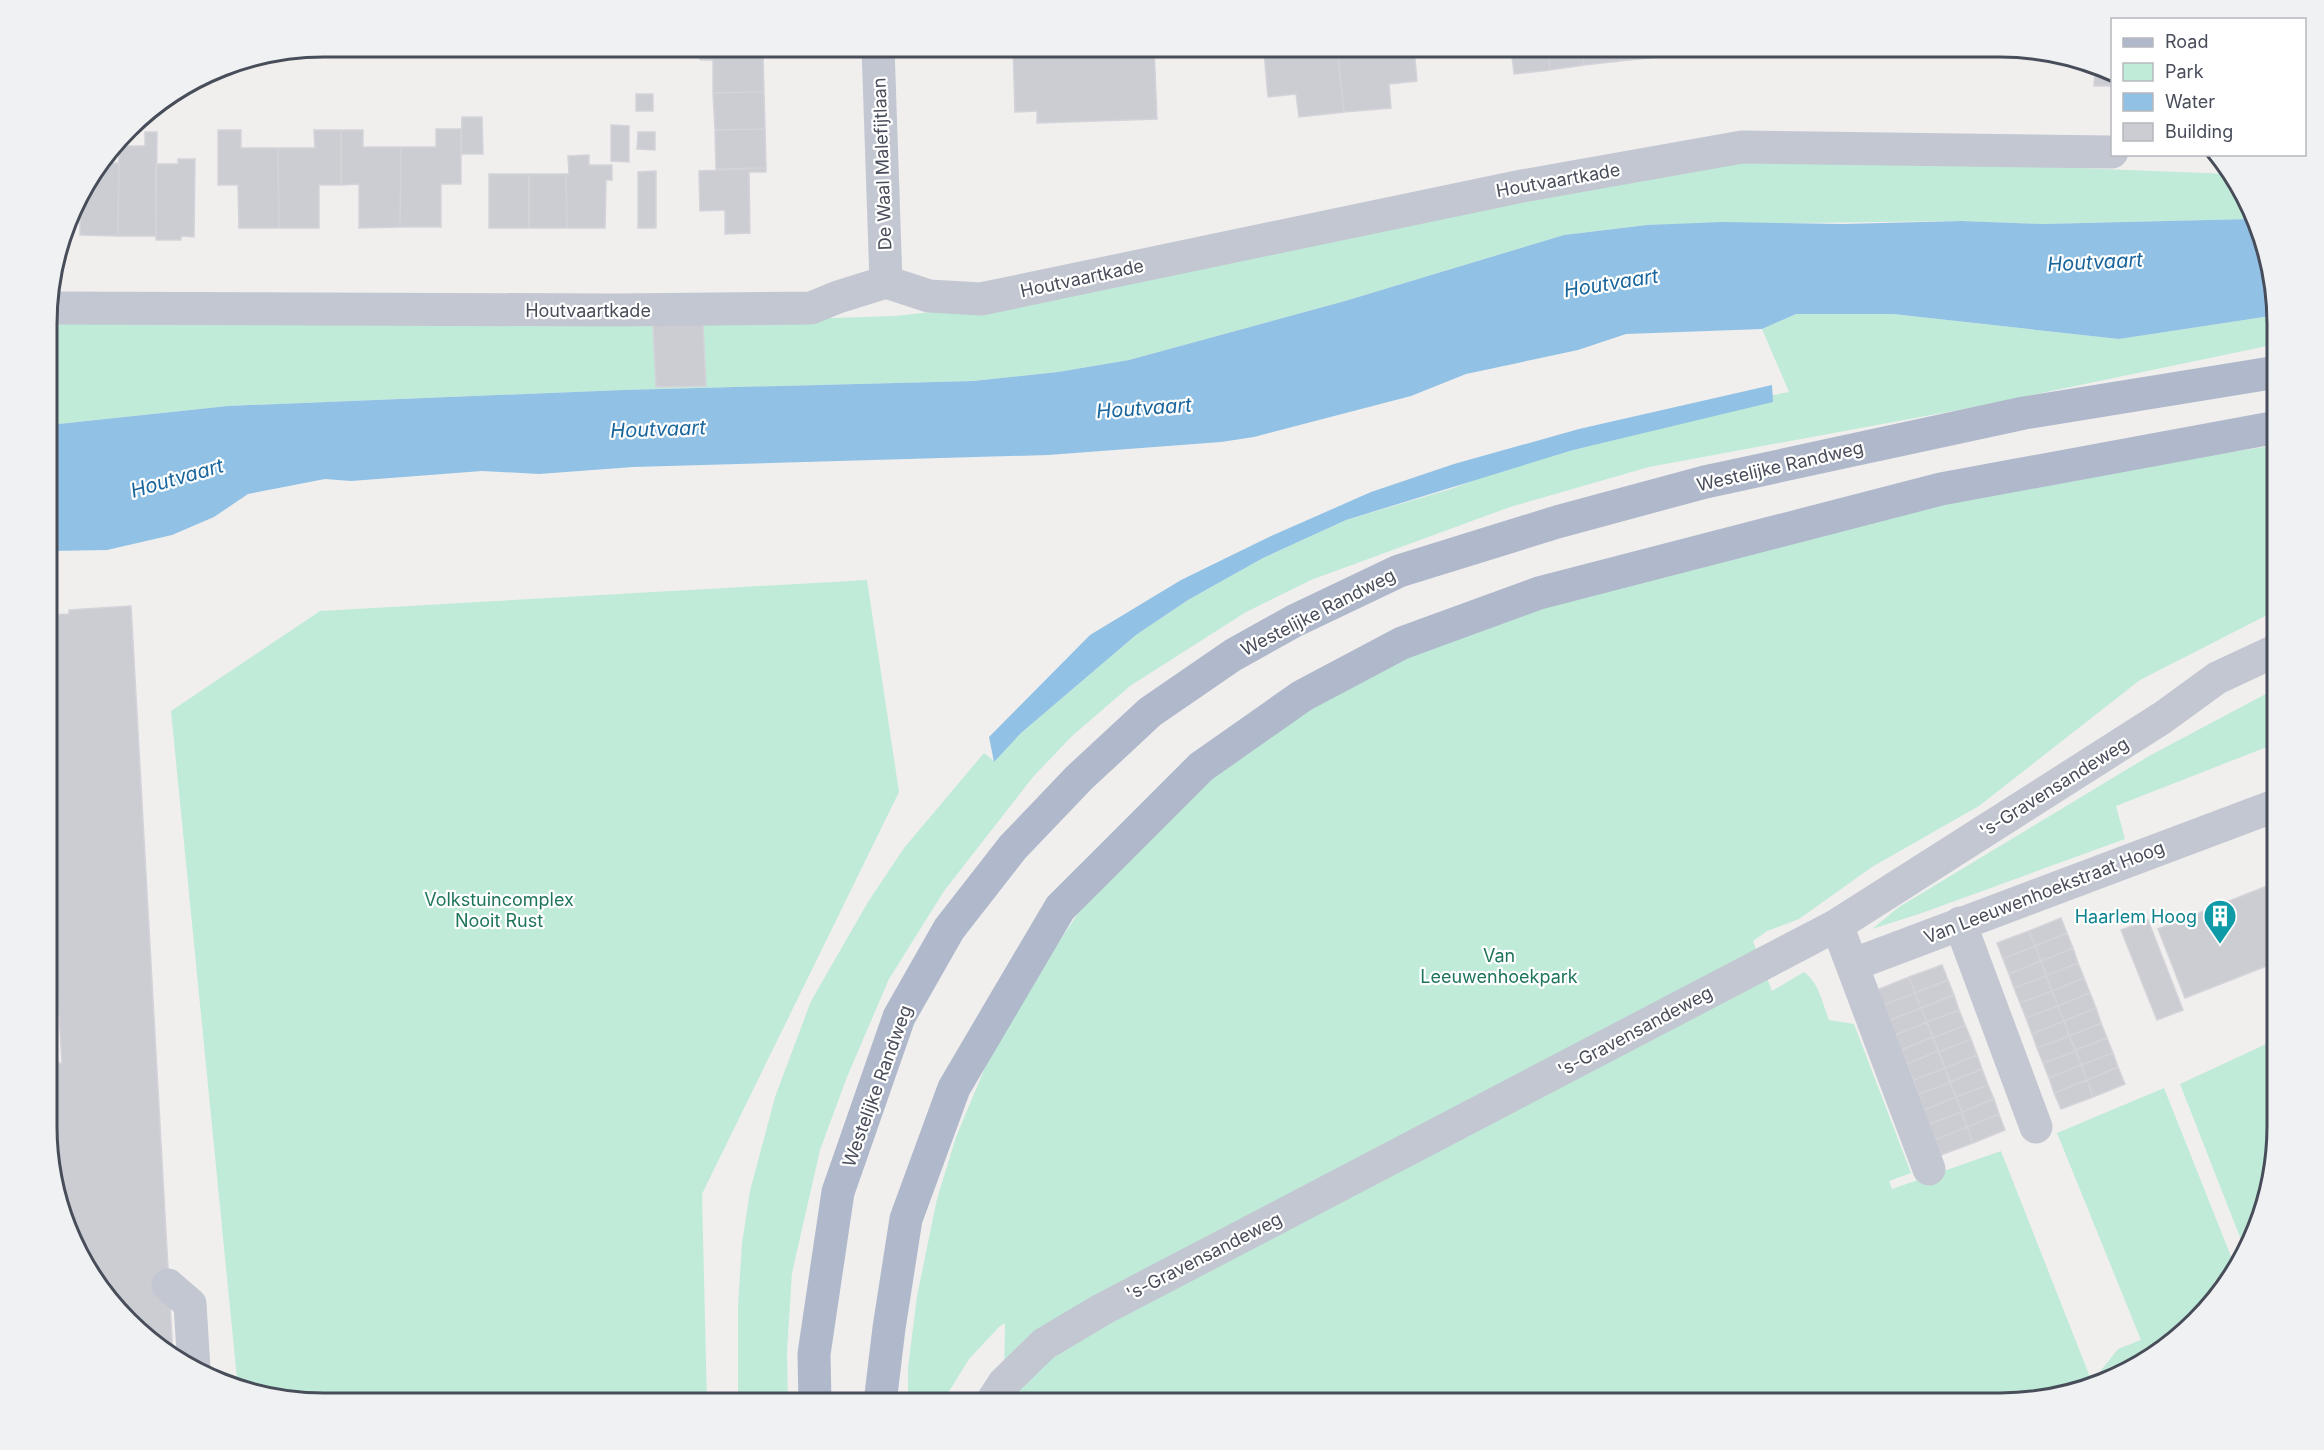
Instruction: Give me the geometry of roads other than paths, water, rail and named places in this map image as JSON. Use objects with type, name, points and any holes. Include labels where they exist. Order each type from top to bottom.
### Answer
[{"type":"main road","name":"Westelijke Randweg","points":[[815,1393],[814,1354],[838,1192],[899,1017],[949,930],[1013,847],[1079,778],[1150,712],[1233,655],[1294,621],[1399,571],[1557,522],[1705,482],[2024,413],[2267,374]]},
{"type":"main road","points":[[881,1393],[906,1219],[954,1089],[1060,908],[1201,766],[1302,696],[1402,643],[1539,593],[1941,489],[2267,429]]},
{"type":"street","name":"De Waal Malefijtlaan","points":[[878,57],[886,282]]},
{"type":"street","name":"Houtvaartkade","points":[[58,308],[602,310],[812,308],[886,282],[929,296],[981,299],[1522,186],[1742,147],[2111,152]]},
{"type":"street","name":"'s-Gravensandeweg","points":[[998,1393],[1004,1383],[1044,1344],[1101,1310],[1837,925],[2162,718],[2217,678],[2267,655]]},
{"type":"street","name":"Van Leeuwenhoekstraat Hoog","points":[[1852,965],[2267,809]]},
{"type":"street","points":[[1960,923],[2036,1127]]},
{"type":"street","points":[[1837,925],[1929,1169]]},
{"type":"street","points":[[168,1285],[190,1304],[193,1358]]},
{"type":"water","name":"Houtvaart","points":[[2246,219],[2262,272],[2267,317],[2119,339],[1893,314],[1796,314],[1762,329],[1626,334],[1578,350],[1466,374],[1411,396],[1254,437],[1221,442],[1048,455],[633,467],[539,474],[482,471],[351,481],[325,479],[248,494],[214,517],[172,535],[107,550],[57,551],[57,424],[228,406],[623,390],[973,381],[1058,372],[1129,360],[1345,301],[1564,235],[1647,225],[1723,222],[1844,224],[1961,221],[2043,224]]},
{"type":"water","points":[[1772,385],[1773,402],[1573,450],[1346,520],[1263,558],[1188,600],[1136,635],[1021,733],[994,762],[989,737],[1090,635],[1181,580],[1269,537],[1371,492],[1454,464],[1579,429]]},
{"type":"place","name":"Haarlem Hoog","points":[[2220,945]]},
{"type":"park label","name":"Volkstuincomplex Nooit Rust","points":[[499,909]]},
{"type":"park label","name":"Van Leeuwenhoekpark","points":[[1499,965]]}]
